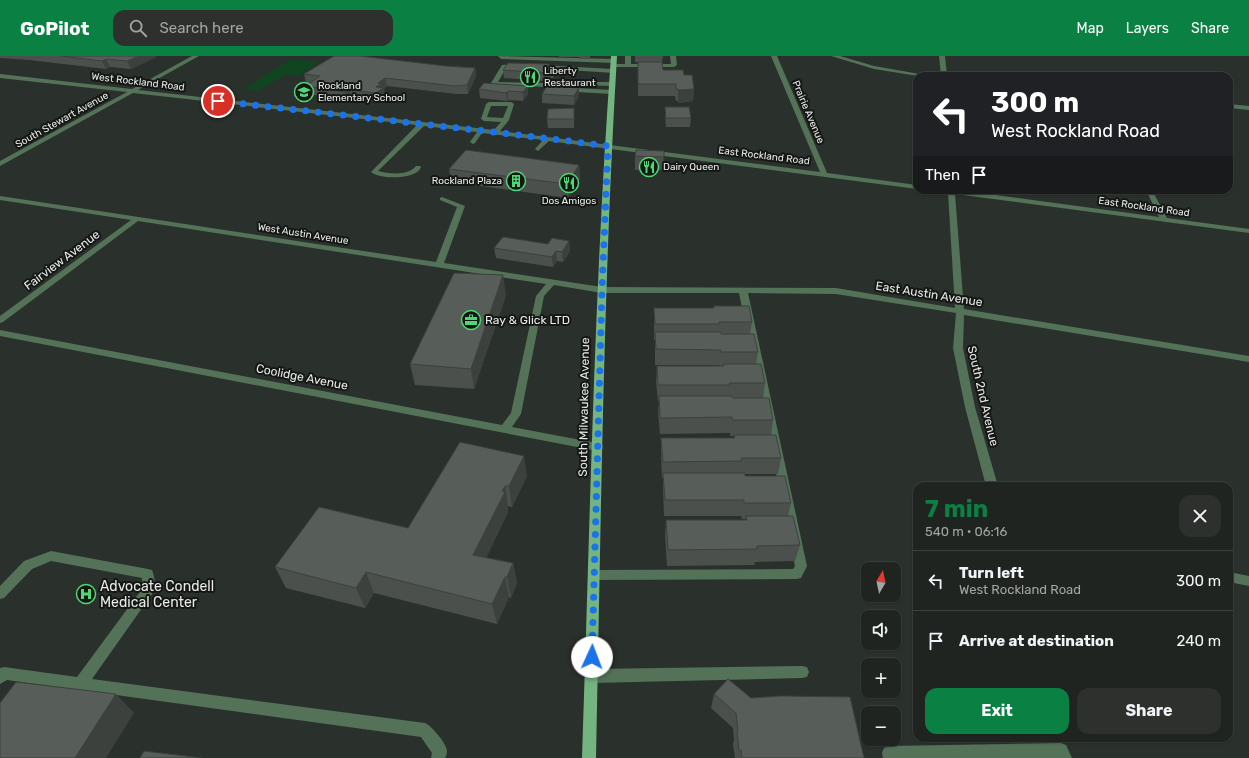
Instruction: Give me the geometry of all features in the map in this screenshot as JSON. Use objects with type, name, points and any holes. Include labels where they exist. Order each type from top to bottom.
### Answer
[{"type":"main road","name":"South Milwaukee Avenue","points":[[589,758],[602,290],[608,146],[614,64]]},
{"type":"street","name":"South Stewart Avenue","points":[[0,164],[196,56]]},
{"type":"street","points":[[501,56],[500,57],[628,66],[674,65],[673,56]]},
{"type":"street","points":[[628,56],[628,66]]},
{"type":"street","name":"Prairie Avenue","points":[[774,56],[824,174]]},
{"type":"street","points":[[834,56],[874,67],[913,74]]},
{"type":"street","points":[[942,56],[944,72]]},
{"type":"street","points":[[538,67],[614,64]]},
{"type":"street","points":[[522,66],[504,66],[494,83],[546,85],[556,83],[612,84]]},
{"type":"street","name":"West Rockland Road","points":[[1,76],[481,130],[608,146]]},
{"type":"street","points":[[546,85],[558,89],[612,92]]},
{"type":"street","points":[[496,132],[506,120],[510,104],[490,104],[484,119],[506,120]]},
{"type":"street","points":[[1233,106],[1249,108]]},
{"type":"street","points":[[418,167],[415,171],[404,175],[379,174],[374,172],[422,124]]},
{"type":"street","points":[[473,142],[481,130]]},
{"type":"street","points":[[538,149],[548,138]]},
{"type":"street","name":"East Rockland Road","points":[[608,146],[913,186]]},
{"type":"street","name":"South 2nd Avenue","points":[[948,194],[960,312],[958,348],[970,407],[991,482]]},
{"type":"street","name":"East Rockland Road","points":[[977,194],[1249,231]]},
{"type":"street","points":[[1151,194],[1164,220]]},
{"type":"street","name":"West Austin Avenue","points":[[0,198],[602,290]]},
{"type":"street","points":[[439,265],[461,206],[442,199]]},
{"type":"street","name":"Fairview Avenue","points":[[0,320],[137,219]]},
{"type":"street","points":[[505,429],[516,414],[540,296],[552,282]]},
{"type":"street","name":"East Austin Avenue","points":[[602,290],[836,291],[1249,359]]},
{"type":"street","points":[[594,575],[797,574],[801,566],[743,291]]},
{"type":"street","name":"Coolidge Avenue","points":[[0,333],[598,447]]},
{"type":"street","points":[[0,594],[28,565],[51,556],[148,574],[148,590],[80,684]]},
{"type":"street","points":[[1233,578],[1249,581]]},
{"type":"street","points":[[0,677],[4,672],[80,684],[425,730],[440,751],[438,758]]},
{"type":"street","points":[[592,676],[802,672]]},
{"type":"street","points":[[890,758],[888,752],[1061,750],[1065,758]]},
{"type":"green space","points":[[291,59],[319,62],[298,76],[286,75],[258,91],[243,89]]},
{"type":"building","points":[[61,56],[139,56],[127,61],[106,59],[102,61]]},
{"type":"building","name":"Rockland Elementary School","points":[[334,56],[360,56],[475,68],[467,85],[455,86],[385,78],[378,83],[381,84],[376,87],[383,88],[376,93],[350,90],[345,92],[306,86],[320,76],[304,74]]},
{"type":"building","points":[[638,62],[662,62],[663,70],[683,70],[684,75],[692,75],[694,89],[678,90],[676,89],[676,84],[638,84]]},
{"type":"building","points":[[508,63],[549,64],[547,67],[555,67],[553,70],[546,70],[544,73],[503,70]]},
{"type":"building","points":[[484,83],[528,86],[523,92],[508,91],[506,93],[479,89]]},
{"type":"building","points":[[547,86],[579,88],[574,96],[542,94]]},
{"type":"building","points":[[665,107],[689,107],[691,118],[666,118]]},
{"type":"building","points":[[574,108],[574,119],[547,119],[548,109]]},
{"type":"building","points":[[466,150],[579,165],[567,184],[449,169]]},
{"type":"building","points":[[636,150],[664,151],[664,157],[635,156]]},
{"type":"building","points":[[503,237],[548,244],[552,238],[569,241],[562,252],[556,251],[552,257],[494,248]]},
{"type":"building","name":"Ray & Glick LTD","points":[[454,273],[503,275],[471,369],[410,364]]},
{"type":"building","points":[[714,306],[749,306],[752,322],[719,322],[720,324],[655,324],[654,308],[714,308]]},
{"type":"building","points":[[655,332],[721,332],[721,334],[754,334],[758,352],[656,349]]},
{"type":"building","points":[[723,364],[761,364],[765,383],[729,383],[730,385],[658,385],[657,366],[724,366]]},
{"type":"building","points":[[659,396],[732,396],[733,398],[769,398],[773,420],[732,420],[732,417],[660,418]]},
{"type":"building","points":[[734,435],[776,435],[781,458],[741,458],[742,461],[663,462],[661,438],[735,438]]},
{"type":"building","points":[[460,442],[524,456],[509,486],[505,486],[502,491],[505,492],[473,555],[513,563],[492,604],[366,572],[356,588],[275,567],[319,507],[408,528]]},
{"type":"building","points":[[663,473],[745,473],[745,476],[785,476],[791,503],[744,503],[744,500],[665,500]]},
{"type":"building","points":[[746,516],[793,516],[800,545],[757,546],[757,549],[668,550],[666,520],[747,520]]},
{"type":"building","points":[[728,679],[751,698],[781,696],[850,697],[864,758],[742,758],[741,750],[739,750],[736,713],[714,694]]},
{"type":"building","points":[[16,682],[116,694],[75,758],[0,758],[0,703]]},
{"type":"building","points":[[144,751],[202,758],[140,758]]},
{"type":"place","name":"Liberty Restaurant","points":[[530,77]]},
{"type":"place","name":"Rockland Elementary School","points":[[304,92]]},
{"type":"place","name":"Dairy Queen","points":[[649,167]]},
{"type":"place","name":"Rockland Plaza","points":[[516,181]]},
{"type":"place","name":"Dos Amigos","points":[[569,183]]},
{"type":"place","name":"Ray & Glick LTD","points":[[471,320]]},
{"type":"place","name":"Advocate Condell Medical Center","points":[[86,594]]},
{"type":"route","points":[[218,101],[608,146],[602,290],[592,657]]}]
